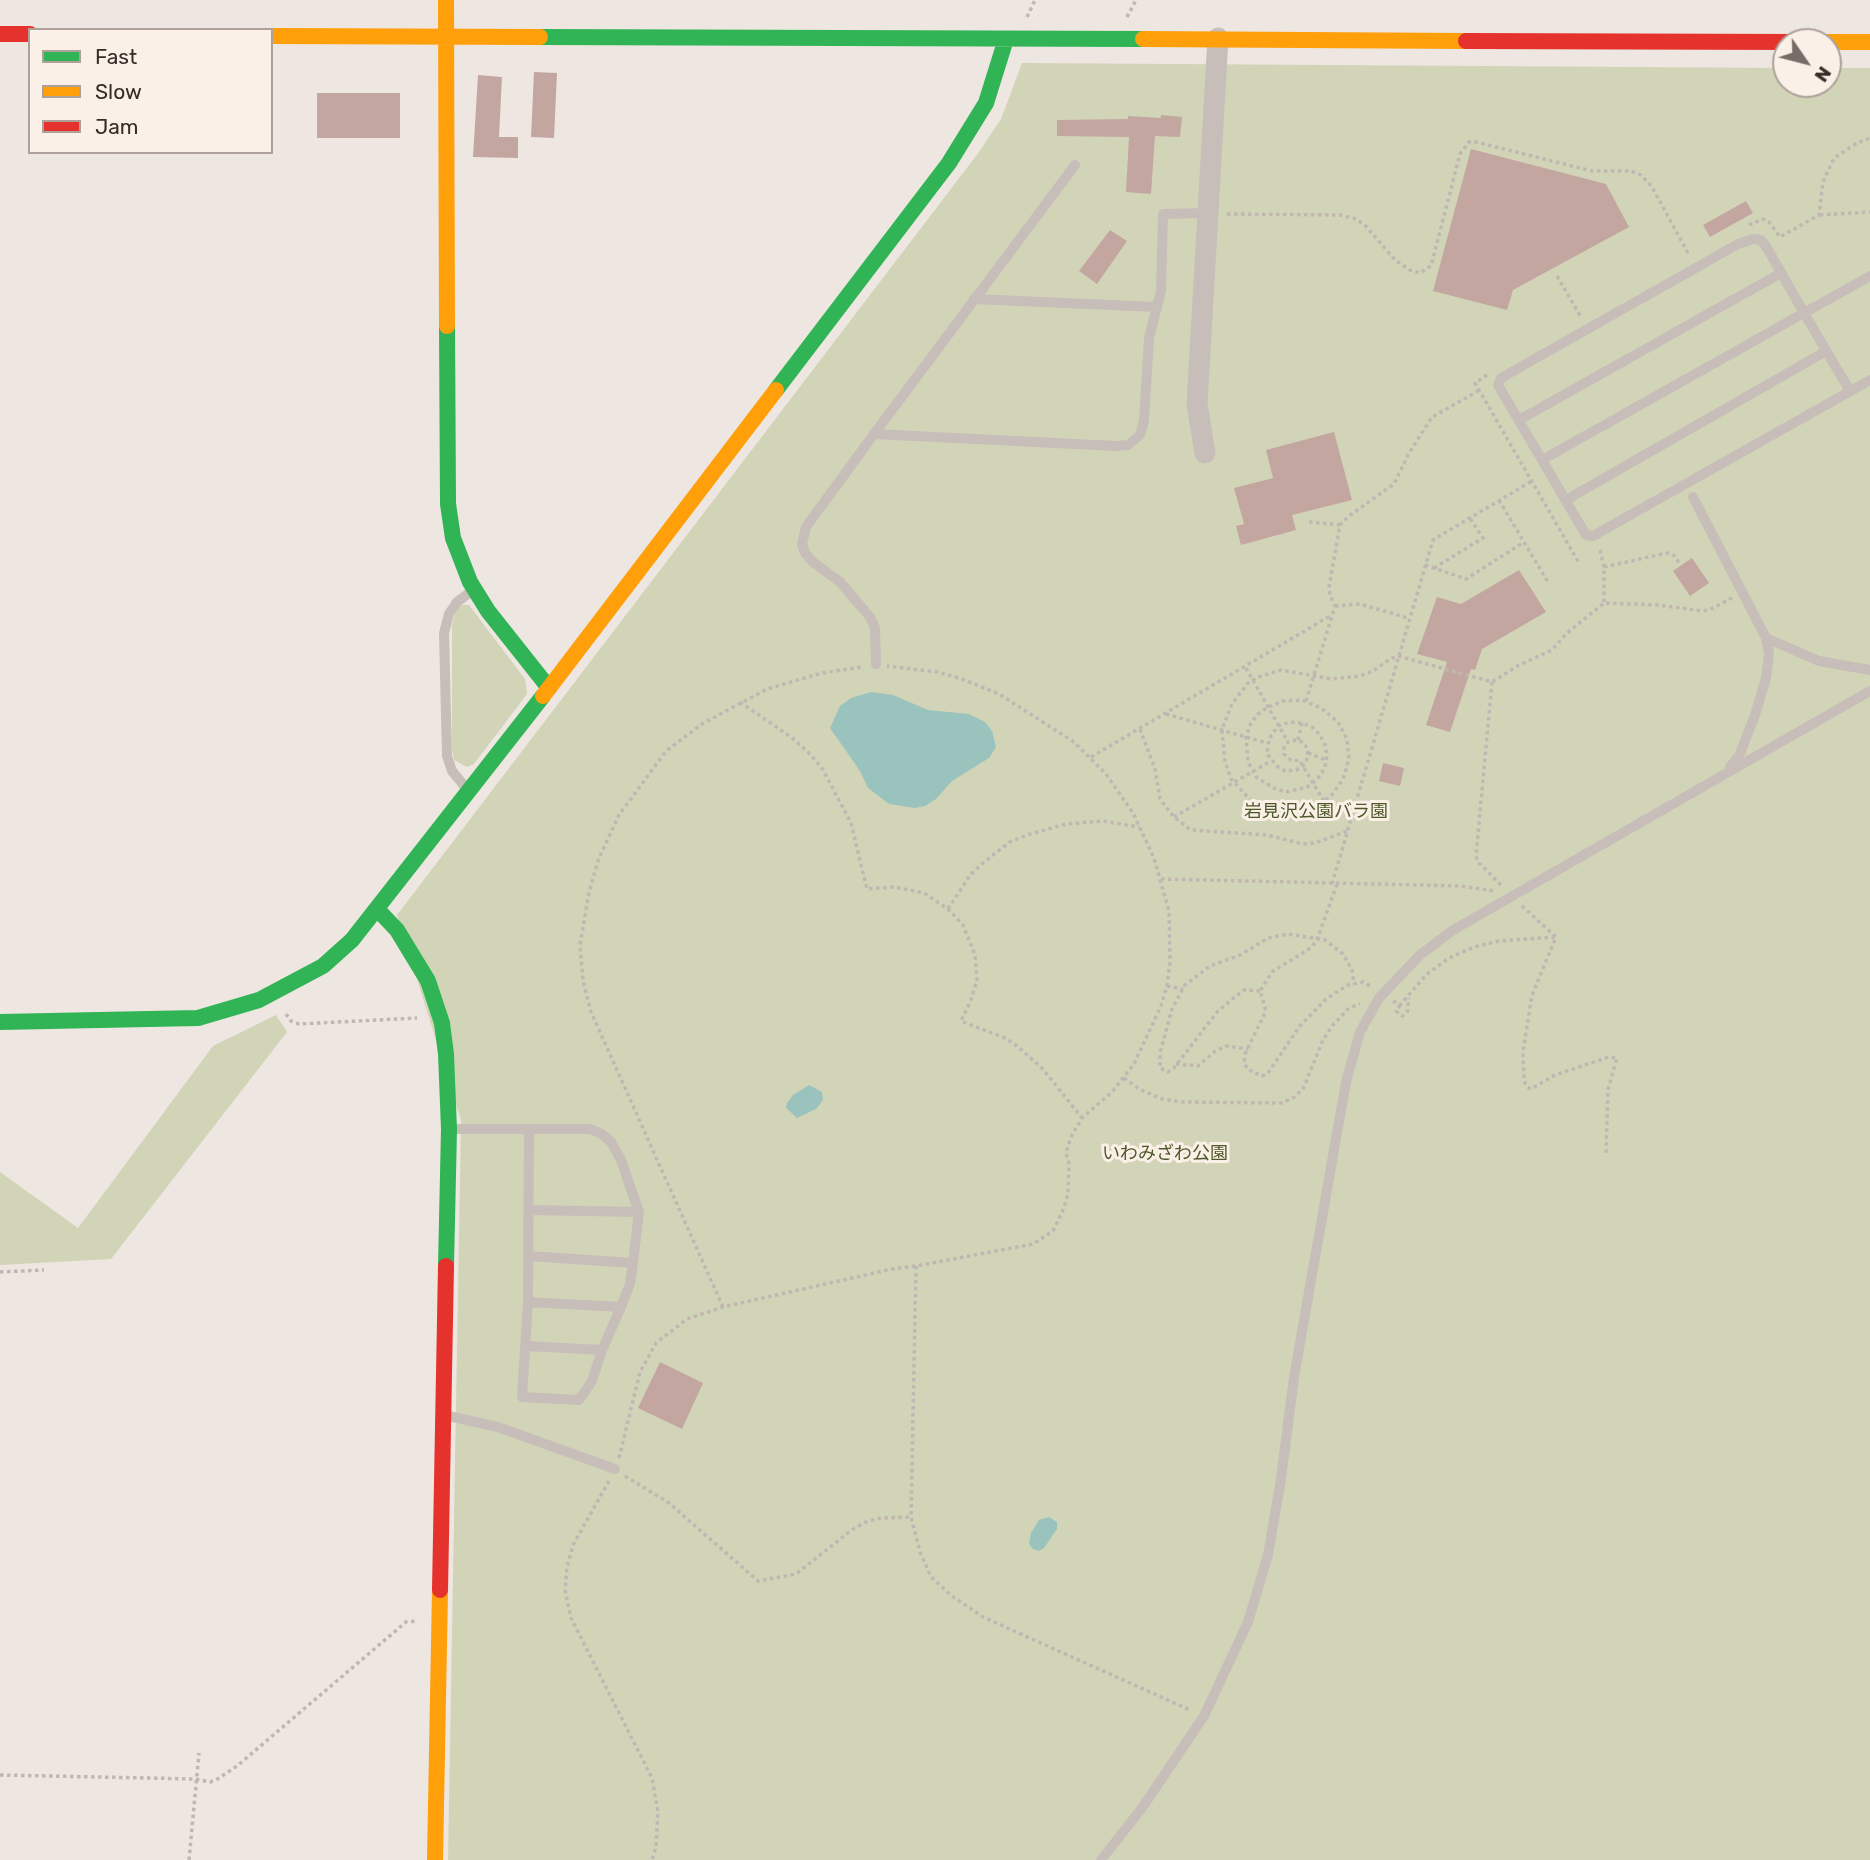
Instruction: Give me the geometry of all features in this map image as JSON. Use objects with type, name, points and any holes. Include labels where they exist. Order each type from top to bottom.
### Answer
[{"type":"street","points":[[446,0],[448,504],[453,538],[475,590],[488,611],[549,688]]},
{"type":"street","points":[[0,34],[28,34]]},
{"type":"street","points":[[273,36],[1772,42]]},
{"type":"street","points":[[1205,453],[1196,404],[1218,38]]},
{"type":"street","points":[[0,1023],[198,1018],[259,1000],[276,992],[323,965],[352,940],[549,688],[949,163],[986,103],[1006,39]]},
{"type":"street","points":[[1842,42],[1870,42]]},
{"type":"street","points":[[378,909],[397,930],[428,981],[440,1017],[446,1055],[449,1129],[435,1860]]},
{"type":"lane","points":[[876,664],[875,628],[870,617],[841,582],[805,553],[802,544],[806,527],[1075,165]]},
{"type":"lane","points":[[874,434],[1128,445],[1140,435],[1144,421],[1149,338],[1161,291],[1163,214],[1208,214]]},
{"type":"lane","points":[[1850,391],[1761,240],[1753,239],[1738,244],[1501,378],[1498,385],[1586,536],[1593,536],[1870,380]]},
{"type":"lane","points":[[1518,420],[1781,273]]},
{"type":"lane","points":[[1542,460],[1870,276]]},
{"type":"lane","points":[[974,299],[1156,307]]},
{"type":"lane","points":[[1566,500],[1826,351]]},
{"type":"lane","points":[[1693,497],[1766,638],[1769,653],[1766,678],[1739,756],[1727,772]]},
{"type":"lane","points":[[469,791],[452,771],[447,756],[444,633],[449,614],[457,602],[475,590]]},
{"type":"lane","points":[[1766,638],[1819,661],[1870,670]]},
{"type":"lane","points":[[1101,1860],[1142,1808],[1203,1716],[1248,1622],[1268,1555],[1294,1377],[1346,1082],[1360,1032],[1380,996],[1434,943],[1870,691]]},
{"type":"lane","points":[[449,1129],[529,1129],[590,1129],[611,1142],[621,1160],[639,1212],[633,1263],[629,1284],[592,1381],[579,1400],[522,1397],[528,1302],[529,1129]]},
{"type":"lane","points":[[529,1210],[639,1212]]},
{"type":"lane","points":[[529,1256],[633,1263]]},
{"type":"lane","points":[[528,1302],[621,1307]]},
{"type":"lane","points":[[526,1346],[602,1350]]},
{"type":"lane","points":[[443,1415],[498,1427],[615,1469]]},
{"type":"path","points":[[1819,215],[1823,181],[1834,158],[1870,138]]},
{"type":"path","points":[[1208,214],[1340,215],[1353,218],[1364,224],[1395,260],[1420,273],[1431,266],[1460,154],[1469,142],[1476,142],[1592,171],[1631,171],[1641,175],[1652,187],[1690,257]]},
{"type":"path","points":[[1780,237],[1819,215],[1870,212]]},
{"type":"path","points":[[1557,276],[1581,317]]},
{"type":"path","points":[[1306,701],[1335,606],[1329,587],[1340,524],[1394,484],[1409,453],[1432,417],[1480,390],[1579,563]]},
{"type":"path","points":[[1400,1005],[1380,996],[1363,982],[1348,985],[1326,999],[1308,1016],[1290,1037],[1268,1073],[1262,1076],[1247,1069],[1244,1062],[1265,1013],[1260,991],[1272,972],[1312,947],[1318,937],[1433,540],[1532,481]]},
{"type":"path","points":[[1499,500],[1549,584]]},
{"type":"path","points":[[1434,568],[1483,538],[1470,518]]},
{"type":"path","points":[[1310,522],[1320,525],[1340,524]]},
{"type":"path","points":[[1425,565],[1466,579],[1524,542]]},
{"type":"path","points":[[1600,550],[1604,567],[1604,603]]},
{"type":"path","points":[[1604,567],[1667,552],[1675,556],[1679,563]]},
{"type":"path","points":[[1324,801],[1313,783],[1303,766],[1299,760],[1292,761],[1284,754],[1284,747],[1288,742],[1298,740],[1306,746],[1307,759],[1303,766],[1296,770],[1285,771],[1271,761],[1267,754],[1268,743],[1278,726],[1290,722],[1312,727],[1325,745],[1326,760],[1325,767],[1313,783],[1286,792],[1268,785],[1253,772],[1248,762],[1246,737],[1251,723],[1268,707],[1290,699],[1306,701],[1321,708],[1338,722],[1347,739],[1349,759],[1343,779],[1331,796],[1315,808],[1294,814],[1273,813],[1254,804],[1234,783],[1225,762],[1222,730],[1231,706],[1253,680],[1281,670],[1332,679],[1360,676],[1398,656],[1492,682],[1519,665],[1552,650],[1566,634],[1604,603],[1659,605],[1709,611],[1742,593]]},
{"type":"path","points":[[1335,606],[1360,604],[1409,619]]},
{"type":"path","points":[[1091,757],[1332,615]]},
{"type":"path","points":[[652,1860],[656,1847],[658,1812],[652,1779],[571,1618],[565,1590],[566,1567],[573,1545],[615,1469],[640,1372],[656,1343],[687,1319],[723,1307],[892,1269],[1033,1244],[1053,1231],[1068,1194],[1067,1145],[1082,1118],[1124,1078],[1143,1049],[1167,986],[1170,911],[1161,879],[1139,827],[1119,791],[1091,757],[1045,722],[990,690],[962,678],[876,664],[797,679],[740,702],[702,724],[666,751],[619,815],[599,858],[589,892],[580,945],[583,981],[591,1012],[723,1307]]},
{"type":"path","points":[[1245,667],[1288,742]]},
{"type":"path","points":[[1492,682],[1476,856],[1478,862],[1556,937]]},
{"type":"path","points":[[740,702],[791,737],[822,768],[851,823],[867,889],[894,887],[924,893],[948,909],[967,933],[977,967],[971,1000],[961,1021],[1005,1038],[1017,1046],[1042,1068],[1082,1118]]},
{"type":"path","points":[[1166,714],[1268,743]]},
{"type":"path","points":[[1298,740],[1301,723]]},
{"type":"path","points":[[1140,729],[1155,769],[1160,799],[1174,817],[1191,830],[1267,835],[1303,844],[1315,843],[1350,830]]},
{"type":"path","points":[[1308,753],[1326,760]]},
{"type":"path","points":[[1174,817],[1271,761]]},
{"type":"path","points":[[948,909],[971,874],[1010,842],[1066,824],[1102,821],[1139,827]]},
{"type":"path","points":[[1161,879],[1461,886],[1513,897]]},
{"type":"path","points":[[1260,991],[1244,990],[1231,1000],[1217,1012],[1168,1072],[1160,1068],[1158,1063],[1172,1009],[1182,989],[1210,966],[1240,955],[1268,938],[1288,934],[1325,940],[1343,954],[1352,970],[1354,984]]},
{"type":"path","points":[[1409,996],[1407,1013],[1402,1016],[1396,1011],[1426,975],[1440,964],[1474,947],[1499,941],[1556,937]]},
{"type":"path","points":[[1556,937],[1532,995],[1524,1051],[1524,1081],[1531,1089],[1555,1075],[1609,1058],[1617,1058],[1608,1089],[1606,1154]]},
{"type":"path","points":[[1167,986],[1182,989]]},
{"type":"path","points":[[276,992],[290,1021],[299,1024],[440,1017]]},
{"type":"path","points":[[1124,1078],[1139,1089],[1162,1099],[1184,1102],[1281,1103],[1293,1098],[1303,1088],[1323,1040],[1333,1025],[1349,1008],[1380,996]]},
{"type":"path","points":[[1176,1064],[1198,1066],[1226,1046],[1248,1049]]},
{"type":"path","points":[[916,1266],[911,1517],[920,1552],[931,1577],[966,1606],[1026,1637],[1203,1716]]},
{"type":"path","points":[[0,1272],[44,1270]]},
{"type":"path","points":[[615,1469],[669,1503],[758,1581],[796,1574],[853,1529],[868,1521],[911,1517]]},
{"type":"path","points":[[0,1775],[195,1779],[210,1782],[230,1772],[406,1622],[439,1621]]},
{"type":"path","points":[[189,1860],[199,1753]]},
{"type":"green space","name":"いわみざわ公園","points":[[1022,63],[1772,68],[1772,98],[1842,98],[1842,68],[1870,68],[1870,1860],[448,1860],[461,1120],[397,915],[979,152],[1001,119]]},
{"type":"green space","points":[[461,605],[469,605],[525,679],[527,694],[474,764],[467,767],[454,760],[452,748],[452,625]]},
{"type":"green space","points":[[276,1015],[287,1032],[111,1259],[0,1265],[0,1172],[78,1228],[213,1046]]},
{"type":"water","points":[[871,692],[893,695],[928,710],[969,714],[985,722],[992,731],[996,747],[989,758],[952,781],[936,799],[925,806],[915,808],[889,804],[868,788],[860,771],[830,728],[840,706],[851,698]]},
{"type":"water","points":[[809,1085],[822,1092],[823,1100],[816,1109],[797,1118],[786,1108],[787,1103],[793,1095]]},
{"type":"water","points":[[1049,1517],[1057,1522],[1057,1529],[1044,1548],[1039,1551],[1033,1549],[1029,1544],[1031,1533],[1039,1520]]},
{"type":"building","points":[[534,72],[557,73],[554,138],[531,137]]},
{"type":"building","points":[[478,75],[502,77],[499,137],[518,137],[518,158],[473,157]]},
{"type":"building","points":[[317,93],[400,93],[400,138],[317,138]]},
{"type":"building","points":[[1161,115],[1182,117],[1180,137],[1155,136],[1151,194],[1126,192],[1129,137],[1057,136],[1057,120],[1128,119],[1128,116],[1161,118]]},
{"type":"building","points":[[1471,149],[1606,184],[1629,227],[1513,290],[1507,310],[1433,291]]},
{"type":"building","points":[[1746,201],[1753,213],[1710,237],[1703,225]]},
{"type":"building","points":[[1110,230],[1127,241],[1097,284],[1079,271]]},
{"type":"building","points":[[1334,432],[1352,500],[1292,515],[1296,530],[1241,545],[1236,526],[1244,524],[1234,488],[1273,478],[1266,450]]},
{"type":"building","points":[[1692,558],[1709,583],[1690,596],[1673,571]]},
{"type":"building","points":[[1519,570],[1546,612],[1482,649],[1475,670],[1471,669],[1450,732],[1426,725],[1447,662],[1417,654],[1437,597],[1461,604]]},
{"type":"building","points":[[1383,763],[1404,768],[1400,786],[1379,781]]},
{"type":"building","points":[[660,1362],[703,1383],[682,1429],[638,1408]]},
{"type":"traffic: fast","points":[[540,37],[1143,39]]},
{"type":"traffic: fast","points":[[776,390],[949,163],[986,103],[1006,39]]},
{"type":"traffic: fast","points":[[447,326],[448,504],[453,538],[470,582],[488,611],[549,688]]},
{"type":"traffic: fast","points":[[0,1022],[198,1018],[259,1000],[323,966],[352,940],[543,696]]},
{"type":"traffic: fast","points":[[378,910],[397,930],[428,981],[442,1023],[449,1129],[446,1266]]},
{"type":"traffic: slow","points":[[446,0],[447,326]]},
{"type":"traffic: slow","points":[[273,36],[540,37]]},
{"type":"traffic: slow","points":[[1143,39],[1466,41]]},
{"type":"traffic: slow","points":[[1842,42],[1870,42]]},
{"type":"traffic: slow","points":[[543,696],[776,390]]},
{"type":"traffic: slow","points":[[435,1860],[440,1590]]},
{"type":"traffic: jam","points":[[0,34],[28,34]]},
{"type":"traffic: jam","points":[[1466,41],[1772,42]]},
{"type":"traffic: jam","points":[[440,1590],[446,1266]]},
{"type":"park label","name":"岩見沢公園バラ園","points":[[1316,812]]}]
